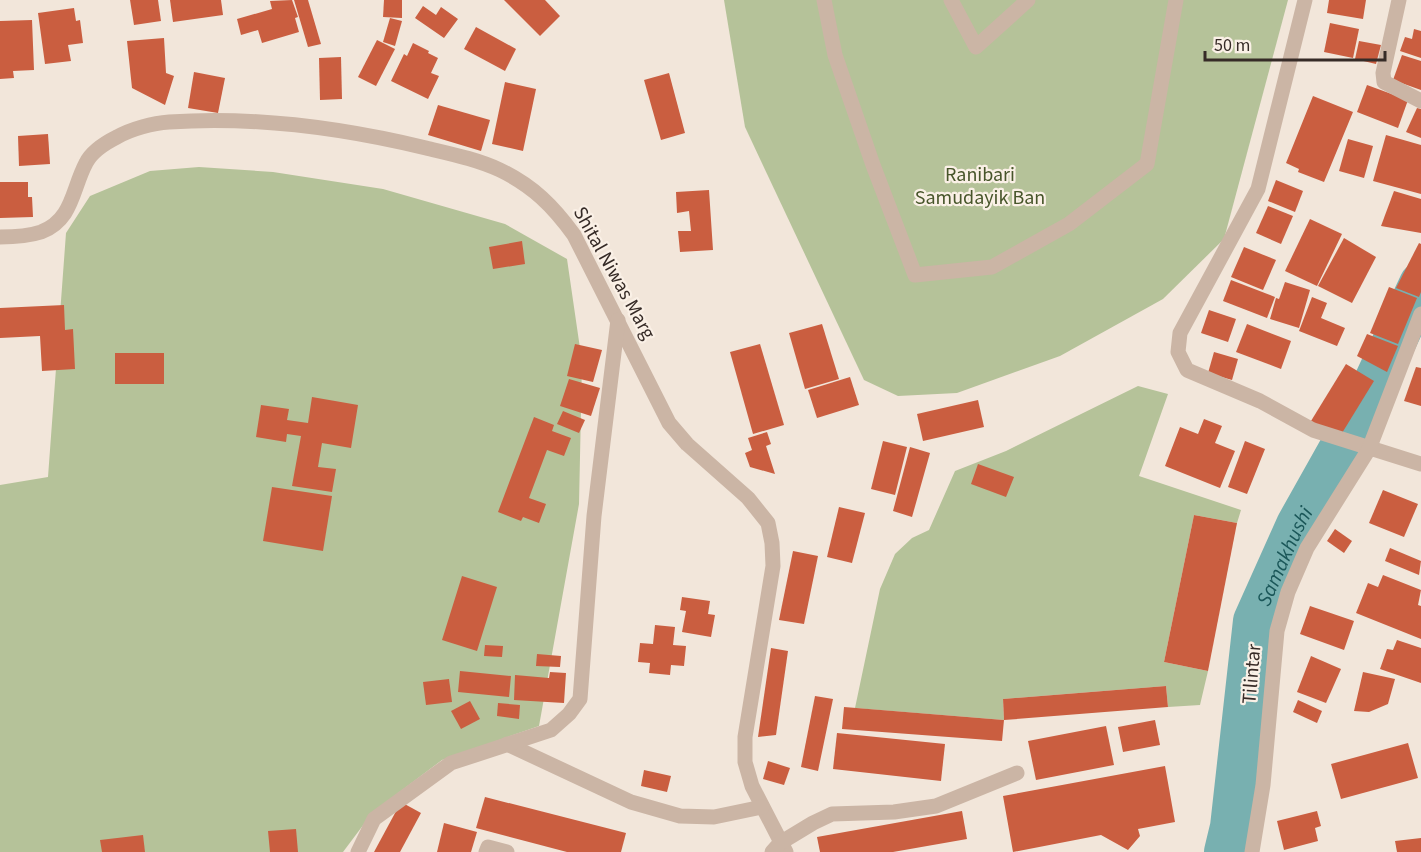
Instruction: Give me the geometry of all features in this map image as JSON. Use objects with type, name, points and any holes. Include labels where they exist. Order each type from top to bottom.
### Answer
[{"type":"street","points":[[824,0],[836,55],[873,165],[915,275],[992,267],[1069,224],[1147,164],[1176,0]]},
{"type":"street","points":[[951,0],[976,47],[1028,0]]},
{"type":"street","points":[[1305,0],[1258,189],[1180,333],[1178,352],[1187,370],[1260,401],[1313,430],[1421,464]]},
{"type":"street","points":[[1399,0],[1383,73],[1384,82],[1421,101]]},
{"type":"street","name":"Shital Niwas Marg","points":[[0,237],[40,232],[56,224],[70,208],[87,162],[100,147],[119,136],[167,122],[293,124],[379,137],[476,160],[531,188],[554,209],[574,236],[669,423],[687,444],[748,498],[768,523],[773,566],[745,737],[745,762],[752,786],[779,849]]},
{"type":"street","name":"Tilintar","points":[[1252,852],[1263,784],[1277,631],[1286,602],[1307,548],[1369,449],[1421,314]]},
{"type":"street","points":[[358,852],[374,819],[381,812],[451,763],[551,729],[569,714],[580,699],[594,516],[618,320]]},
{"type":"street","points":[[507,744],[631,802],[680,816],[714,817],[762,807]]},
{"type":"street","points":[[779,849],[813,823],[832,814],[894,812],[936,806],[1017,772]]},
{"type":"street","points":[[486,852],[488,847],[507,852]]},
{"type":"green space","name":"Ranibari Samudayik Ban","points":[[724,0],[1288,0],[1224,239],[1163,299],[1060,356],[957,393],[898,396],[864,380],[745,127]]},
{"type":"green space","points":[[199,167],[273,172],[383,189],[505,224],[567,259],[582,362],[579,504],[539,726],[442,760],[373,812],[343,852],[0,852],[0,485],[48,477],[66,233],[90,196],[150,171]]},
{"type":"green space","points":[[1138,386],[1168,394],[1139,476],[1241,510],[1237,523],[1194,515],[1164,662],[1208,671],[1200,705],[1168,707],[1166,686],[1003,699],[1004,720],[855,708],[880,589],[895,554],[912,538],[929,530],[955,471],[1006,451]]},
{"type":"building","points":[[130,0],[158,0],[161,21],[134,25]]},
{"type":"building","points":[[170,0],[221,0],[223,15],[173,22]]},
{"type":"building","points":[[292,0],[298,17],[295,18],[299,32],[262,43],[258,30],[241,35],[237,19],[272,9],[270,1]]},
{"type":"building","points":[[294,0],[308,0],[321,44],[308,47]]},
{"type":"building","points":[[384,0],[402,0],[402,18],[383,17]]},
{"type":"building","points":[[504,0],[545,0],[560,16],[540,36]]},
{"type":"building","points":[[1329,0],[1366,0],[1363,19],[1327,13]]},
{"type":"building","points":[[423,6],[436,15],[441,7],[458,19],[444,38],[415,18]]},
{"type":"building","points":[[74,8],[76,21],[80,20],[83,43],[68,45],[71,61],[45,64],[38,13]]},
{"type":"building","points":[[390,18],[402,21],[395,46],[383,42]]},
{"type":"building","points":[[32,20],[34,70],[13,71],[14,78],[0,79],[0,21]]},
{"type":"building","points":[[1330,23],[1359,29],[1353,58],[1324,52]]},
{"type":"building","points":[[476,27],[516,49],[505,71],[464,49]]},
{"type":"building","points":[[1414,29],[1421,31],[1421,58],[1400,51],[1405,37],[1412,39]]},
{"type":"building","points":[[164,38],[166,73],[174,76],[165,105],[132,88],[127,41]]},
{"type":"building","points":[[377,40],[395,49],[376,86],[358,77]]},
{"type":"building","points":[[1359,41],[1381,45],[1376,64],[1355,59]]},
{"type":"building","points":[[413,43],[438,58],[431,73],[439,76],[428,99],[391,81],[404,54],[407,56]]},
{"type":"building","points":[[1402,55],[1421,61],[1421,90],[1393,80]]},
{"type":"building","points":[[341,57],[342,99],[320,100],[319,58]]},
{"type":"building","points":[[194,72],[225,78],[218,113],[188,108]]},
{"type":"building","points":[[669,73],[685,133],[661,140],[644,80]]},
{"type":"building","points":[[505,82],[536,89],[523,151],[492,144]]},
{"type":"building","points":[[1367,85],[1408,100],[1398,128],[1357,112]]},
{"type":"building","points":[[1313,96],[1353,112],[1324,182],[1298,172],[1299,169],[1286,163]]},
{"type":"building","points":[[438,105],[490,120],[481,151],[428,135]]},
{"type":"building","points":[[1417,108],[1421,109],[1421,138],[1406,132]]},
{"type":"building","points":[[48,134],[50,164],[19,166],[18,136]]},
{"type":"building","points":[[1386,135],[1421,145],[1421,194],[1373,181]]},
{"type":"building","points":[[1348,139],[1373,146],[1364,178],[1339,171]]},
{"type":"building","points":[[1276,180],[1303,191],[1295,212],[1268,201]]},
{"type":"building","points":[[0,182],[28,182],[28,197],[32,197],[33,217],[0,218]]},
{"type":"building","points":[[709,190],[713,250],[680,252],[678,231],[691,231],[689,211],[677,213],[676,192]]},
{"type":"building","points":[[1394,191],[1421,199],[1421,233],[1381,226]]},
{"type":"building","points":[[1268,206],[1293,216],[1281,244],[1256,233]]},
{"type":"building","points":[[1310,219],[1342,234],[1317,286],[1285,271]]},
{"type":"building","points":[[1344,238],[1376,257],[1352,303],[1318,286]]},
{"type":"building","points":[[522,241],[525,264],[493,269],[489,247]]},
{"type":"building","points":[[1419,243],[1421,244],[1421,292],[1419,297],[1396,288]]},
{"type":"building","points":[[1244,247],[1276,260],[1263,290],[1231,277]]},
{"type":"building","points":[[1231,280],[1275,297],[1267,318],[1223,301]]},
{"type":"building","points":[[1285,282],[1310,290],[1299,328],[1270,319],[1276,298],[1279,299]]},
{"type":"building","points":[[1389,287],[1417,298],[1398,344],[1370,333]]},
{"type":"building","points":[[1312,297],[1327,303],[1321,318],[1345,328],[1337,346],[1299,331]]},
{"type":"building","points":[[64,305],[65,330],[73,329],[75,369],[42,371],[40,336],[0,338],[0,308]]},
{"type":"building","points":[[1209,310],[1236,319],[1228,342],[1201,333]]},
{"type":"building","points":[[822,324],[839,379],[805,389],[789,333]]},
{"type":"building","points":[[1247,324],[1291,341],[1281,369],[1236,352]]},
{"type":"building","points":[[1367,334],[1398,346],[1387,372],[1357,356]]},
{"type":"building","points":[[575,344],[602,350],[593,382],[567,376]]},
{"type":"building","points":[[760,344],[784,425],[753,434],[730,352]]},
{"type":"building","points":[[1214,352],[1238,359],[1232,380],[1208,373]]},
{"type":"building","points":[[115,353],[164,353],[164,384],[115,384]]},
{"type":"building","points":[[1346,364],[1374,381],[1339,438],[1311,421]]},
{"type":"building","points":[[1416,367],[1421,368],[1421,406],[1404,401]]},
{"type":"building","points":[[850,377],[859,405],[817,418],[808,390]]},
{"type":"building","points":[[569,379],[600,388],[591,416],[560,406]]},
{"type":"building","points":[[312,397],[358,405],[351,448],[322,443],[318,467],[336,469],[332,492],[292,486],[301,436],[287,434],[286,442],[256,437],[261,405],[289,409],[287,420],[308,423]]},
{"type":"building","points":[[978,400],[984,427],[923,441],[917,414]]},
{"type":"building","points":[[563,411],[585,420],[579,433],[557,424]]},
{"type":"building","points":[[534,417],[554,425],[552,431],[571,438],[564,456],[547,450],[529,498],[546,504],[539,523],[523,517],[521,521],[498,512]]},
{"type":"building","points":[[1204,419],[1222,426],[1215,443],[1235,451],[1220,488],[1165,466],[1180,427],[1198,434]]},
{"type":"building","points":[[767,432],[771,444],[766,446],[775,474],[750,467],[745,453],[752,450],[748,438]]},
{"type":"building","points":[[883,441],[907,447],[895,495],[871,489]]},
{"type":"building","points":[[1245,441],[1265,449],[1247,494],[1228,487]]},
{"type":"building","points":[[910,447],[930,453],[912,517],[893,511]]},
{"type":"building","points":[[978,464],[1014,477],[1006,497],[971,484]]},
{"type":"building","points":[[272,487],[332,496],[323,551],[263,541]]},
{"type":"building","points":[[1383,490],[1418,504],[1404,537],[1369,523]]},
{"type":"building","points":[[839,507],[865,513],[852,563],[827,557]]},
{"type":"building","points":[[1194,515],[1237,523],[1208,671],[1164,662]]},
{"type":"building","points":[[1335,529],[1352,541],[1344,553],[1327,541]]},
{"type":"building","points":[[1390,548],[1421,561],[1419,575],[1385,561]]},
{"type":"building","points":[[793,551],[818,556],[804,624],[779,620]]},
{"type":"building","points":[[1383,575],[1421,590],[1418,605],[1421,606],[1421,639],[1356,613],[1368,583],[1378,587]]},
{"type":"building","points":[[462,576],[497,587],[477,651],[442,640]]},
{"type":"building","points":[[682,597],[710,601],[708,614],[715,615],[711,637],[682,632],[686,611],[680,610]]},
{"type":"building","points":[[1310,606],[1354,621],[1344,650],[1300,634]]},
{"type":"building","points":[[655,625],[675,627],[673,645],[686,646],[684,666],[671,665],[670,675],[649,673],[650,663],[638,662],[640,643],[653,644]]},
{"type":"building","points":[[1397,640],[1421,648],[1421,683],[1380,669],[1387,649],[1393,650]]},
{"type":"building","points":[[485,645],[503,646],[502,657],[484,656]]},
{"type":"building","points":[[771,648],[788,651],[776,735],[758,737]]},
{"type":"building","points":[[537,654],[561,656],[560,667],[536,666]]},
{"type":"building","points":[[1311,656],[1341,669],[1326,703],[1297,692]]},
{"type":"building","points":[[460,671],[511,676],[509,697],[458,692]]},
{"type":"building","points":[[550,672],[566,673],[564,703],[514,700],[515,675],[549,678]]},
{"type":"building","points":[[1363,672],[1395,679],[1388,704],[1369,712],[1354,711]]},
{"type":"building","points":[[449,679],[452,702],[426,705],[423,682]]},
{"type":"building","points":[[1166,686],[1168,707],[1004,720],[1003,699]]},
{"type":"building","points":[[815,696],[833,699],[818,771],[801,767]]},
{"type":"building","points":[[1298,700],[1322,711],[1317,723],[1293,712]]},
{"type":"building","points":[[470,701],[480,719],[461,729],[451,711]]},
{"type":"building","points":[[498,703],[520,705],[519,719],[497,716]]},
{"type":"building","points":[[844,707],[1004,720],[1002,741],[842,729]]},
{"type":"building","points":[[1155,720],[1160,745],[1123,752],[1118,727]]},
{"type":"building","points":[[1106,726],[1114,765],[1036,780],[1028,741]]},
{"type":"building","points":[[837,733],[945,744],[941,781],[833,769]]},
{"type":"building","points":[[1408,743],[1418,778],[1341,799],[1331,764]]},
{"type":"building","points":[[768,761],[790,768],[784,785],[763,779]]},
{"type":"building","points":[[1165,766],[1175,822],[1138,829],[1140,836],[1128,850],[1101,835],[1013,852],[1003,796]]},
{"type":"building","points":[[644,770],[671,776],[667,792],[641,786]]},
{"type":"building","points":[[485,797],[626,833],[621,852],[567,852],[476,828]]},
{"type":"building","points":[[401,802],[421,813],[400,852],[374,852]]},
{"type":"building","points":[[962,811],[967,839],[893,852],[820,852],[817,837]]},
{"type":"building","points":[[1317,811],[1321,826],[1315,828],[1318,841],[1284,850],[1277,821]]},
{"type":"building","points":[[444,823],[477,832],[471,852],[437,852]]},
{"type":"building","points":[[296,829],[298,852],[270,852],[268,831]]},
{"type":"building","points":[[143,835],[145,852],[102,852],[100,840]]},
{"type":"building","points":[[1421,838],[1421,852],[1397,852],[1395,841]]},
{"type":"waterway","name":"Samakhushi","points":[[1226,852],[1232,827],[1255,621],[1298,525],[1362,411],[1421,284]]}]
